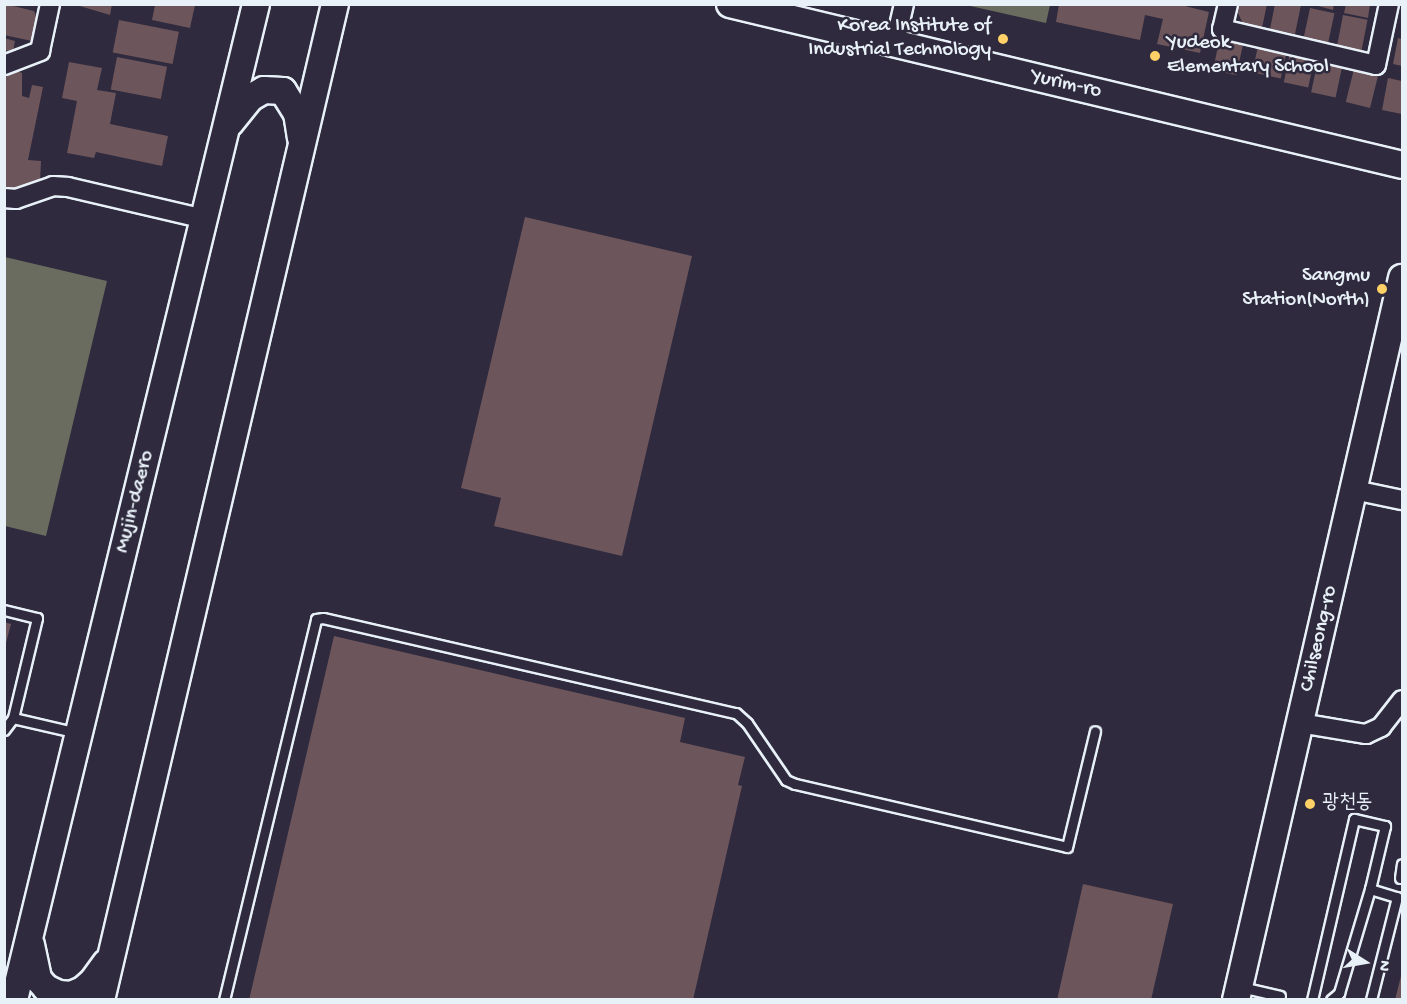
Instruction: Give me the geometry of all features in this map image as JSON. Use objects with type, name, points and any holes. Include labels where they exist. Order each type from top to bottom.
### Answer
[{"type":"main road","name":"Mujin-daero","points":[[14,999],[256,4]]},
{"type":"main road","points":[[101,999],[333,15],[351,4]]},
{"type":"main road","name":"Yurim-ro","points":[[730,4],[1402,165]]},
{"type":"main road","points":[[227,127],[250,98],[264,90],[283,91],[297,113],[302,147]]},
{"type":"main road","name":"Chilseong-ro","points":[[1238,993],[1402,278]]},
{"type":"main road","points":[[30,936],[38,979],[46,988],[59,994],[71,995],[83,990],[93,981],[112,952]]},
{"type":"street","points":[[895,44],[904,4]]},
{"type":"street","points":[[1227,4],[1222,28],[1376,65],[1389,4]]},
{"type":"street","points":[[4,65],[40,51],[50,5]]},
{"type":"street","points":[[4,198],[16,199],[53,186],[68,187],[204,219]]},
{"type":"street","points":[[1354,490],[1402,500]]},
{"type":"street","points":[[1300,723],[1366,734],[1381,727],[1402,700]]},
{"type":"lane","points":[[4,610],[37,618],[13,718],[4,730]]},
{"type":"lane","points":[[224,999],[316,619],[323,618],[736,713],[747,723],[786,780],[795,784],[1067,847],[1095,731]]},
{"type":"lane","points":[[13,718],[80,734]]},
{"type":"lane","points":[[1311,999],[1354,819],[1385,826],[1370,889],[1339,993],[1331,999]]},
{"type":"lane","points":[[1400,878],[1402,864]]},
{"type":"lane","points":[[1370,889],[1397,897],[1371,999]]},
{"type":"lane","points":[[1238,993],[1280,996]]},
{"type":"green space","points":[[1050,4],[1046,23],[966,5]]},
{"type":"green space","points":[[5,257],[107,281],[46,536],[5,526]]},
{"type":"building","points":[[5,4],[34,11],[37,19],[32,41],[4,35]]},
{"type":"building","points":[[73,4],[112,4],[110,15]]},
{"type":"building","points":[[1059,4],[1177,4],[1209,12],[1200,53],[1157,44],[1163,19],[1145,15],[1140,40],[1056,22]]},
{"type":"building","points":[[1239,4],[1267,4],[1262,28],[1243,24],[1238,13]]},
{"type":"building","points":[[1275,4],[1301,5],[1295,34],[1270,29]]},
{"type":"building","points":[[1311,4],[1334,4],[1333,10]]},
{"type":"building","points":[[1346,4],[1370,4],[1368,18],[1344,13]]},
{"type":"building","points":[[155,5],[195,5],[190,28],[152,20]]},
{"type":"building","points":[[1310,8],[1334,13],[1328,44],[1304,38]]},
{"type":"building","points":[[1343,15],[1368,20],[1362,50],[1337,45]]},
{"type":"building","points":[[119,20],[179,32],[173,64],[113,52]]},
{"type":"building","points":[[1220,37],[1243,42],[1236,75],[1213,70]]},
{"type":"building","points":[[4,38],[15,41],[13,52],[4,50]]},
{"type":"building","points":[[1398,38],[1402,39],[1402,66],[1393,64]]},
{"type":"building","points":[[1258,46],[1286,52],[1281,78],[1252,72]]},
{"type":"building","points":[[1290,53],[1314,58],[1308,88],[1284,82]]},
{"type":"building","points":[[117,57],[167,67],[161,99],[111,89]]},
{"type":"building","points":[[1318,60],[1342,65],[1336,97],[1311,92]]},
{"type":"building","points":[[69,62],[102,68],[97,90],[116,93],[110,124],[168,136],[162,166],[96,152],[94,158],[67,153],[77,101],[62,98]]},
{"type":"building","points":[[1354,69],[1378,75],[1370,108],[1346,102]]},
{"type":"building","points":[[15,70],[22,73],[22,96],[29,98],[32,85],[43,87],[28,160],[41,161],[40,182],[14,188],[4,187],[4,75]]},
{"type":"building","points":[[1388,78],[1402,81],[1402,114],[1382,110]]},
{"type":"building","points":[[525,217],[692,256],[622,556],[494,526],[501,498],[461,488]]},
{"type":"building","points":[[4,622],[11,624],[5,647],[4,647]]},
{"type":"building","points":[[334,636],[685,718],[680,742],[745,757],[738,785],[742,786],[693,1000],[249,1000]]},
{"type":"building","points":[[1083,884],[1173,904],[1151,1000],[1057,1000]]},
{"type":"building","points":[[1402,972],[1402,1000],[1395,1000]]},
{"type":"place","name":"Korea Institute of Industrial Technology","points":[[1003,39]]},
{"type":"place","name":"Yudeok Elementary School","points":[[1155,56]]},
{"type":"place","name":"Sangmu Station(North)","points":[[1382,289]]},
{"type":"place","name":"광천동","points":[[1310,804]]}]
